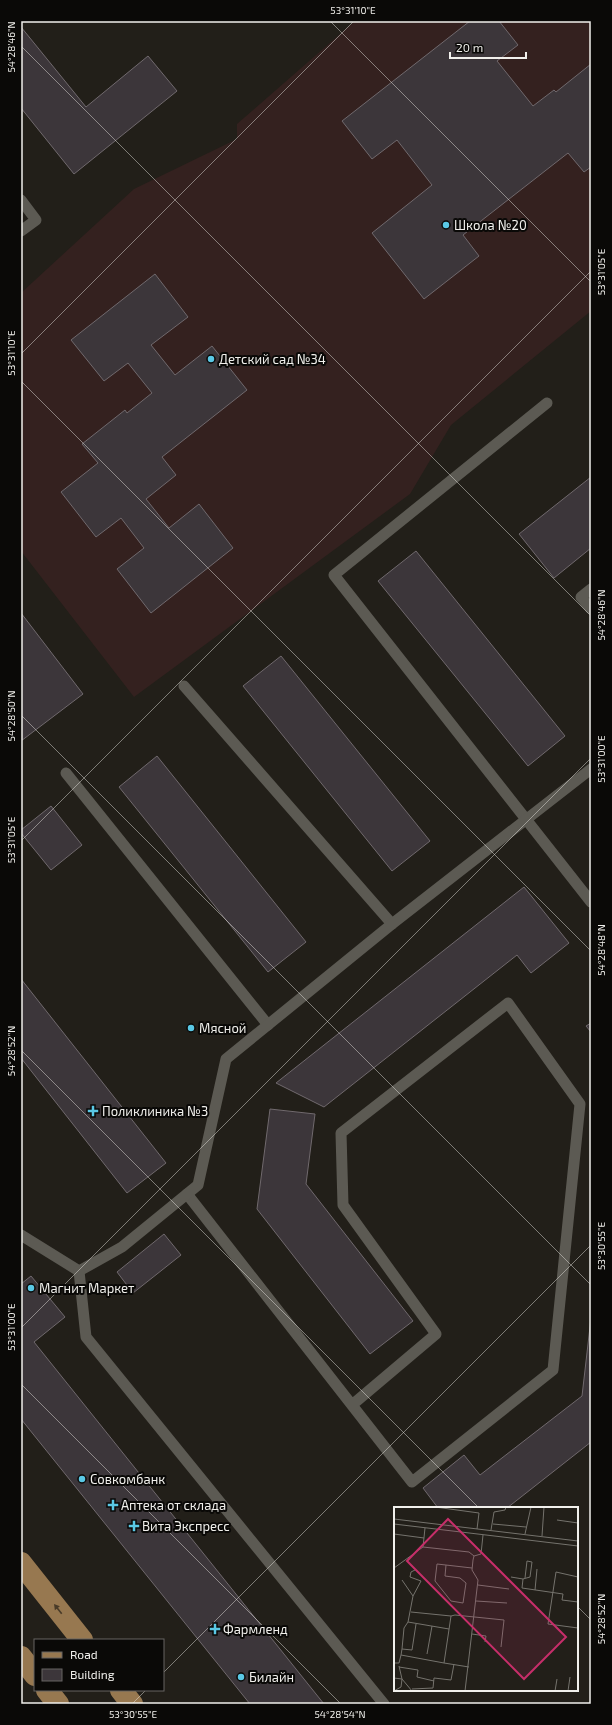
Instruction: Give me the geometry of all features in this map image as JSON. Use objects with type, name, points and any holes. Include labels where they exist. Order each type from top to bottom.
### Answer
[{"type":"main road","points":[[21,1563],[81,1639]]},
{"type":"main road","points":[[21,1658],[34,1674]]},
{"type":"main road","points":[[48,1691],[58,1704]]},
{"type":"main road","points":[[122,1691],[132,1704]]},
{"type":"lane","points":[[21,200],[36,220],[21,231]]},
{"type":"lane","points":[[547,403],[334,575],[591,902]]},
{"type":"lane","points":[[591,589],[581,597],[591,609]]},
{"type":"lane","points":[[184,686],[392,924]]},
{"type":"lane","points":[[79,1271],[122,1247],[198,1185],[226,1059],[392,924],[591,769]]},
{"type":"lane","points":[[66,773],[268,1025]]},
{"type":"lane","points":[[187,1194],[412,1482],[553,1370],[580,1104],[508,1003],[340,1133],[343,1205],[436,1334],[352,1405]]},
{"type":"lane","points":[[21,1235],[79,1271]]},
{"type":"lane","points":[[79,1271],[86,1337],[384,1704]]},
{"type":"shaded area","name":"Детский сад №34","points":[[355,21],[591,21],[591,311],[451,425],[410,494],[134,697],[21,551],[21,293],[134,189],[237,139],[237,124]]},
{"type":"building","points":[[470,21],[499,21],[518,45],[497,61],[533,106],[554,90],[556,92],[591,64],[591,167],[584,172],[568,153],[463,235],[479,256],[424,299],[372,233],[432,185],[397,140],[372,159],[342,121]]},
{"type":"building","points":[[21,27],[86,107],[148,56],[177,91],[74,174],[21,108]]},
{"type":"building","points":[[155,274],[188,317],[151,345],[175,375],[212,346],[247,390],[162,457],[176,475],[146,499],[169,528],[199,504],[233,548],[151,613],[117,569],[144,548],[121,518],[96,537],[61,492],[98,463],[82,444],[125,410],[127,413],[152,393],[128,363],[104,381],[71,340]]},
{"type":"building","points":[[591,477],[591,548],[554,578],[519,534]]},
{"type":"building","points":[[416,551],[565,736],[528,766],[378,581]]},
{"type":"building","points":[[21,613],[83,694],[21,741]]},
{"type":"building","points":[[281,656],[430,841],[392,871],[243,686]]},
{"type":"building","points":[[157,756],[306,942],[268,972],[119,787]]},
{"type":"building","points":[[51,806],[82,845],[51,870],[21,833],[21,830]]},
{"type":"building","points":[[524,887],[569,943],[531,973],[517,955],[324,1107],[276,1083]]},
{"type":"building","name":"Поликлиника №3","points":[[21,979],[166,1163],[127,1193],[21,1058]]},
{"type":"building","points":[[591,1023],[591,1032],[586,1026]]},
{"type":"building","points":[[270,1109],[315,1114],[306,1184],[413,1321],[370,1354],[257,1209]]},
{"type":"building","points":[[164,1234],[181,1255],[133,1293],[117,1272]]},
{"type":"building","points":[[31,1276],[65,1317],[34,1342],[324,1704],[250,1704],[21,1419],[21,1284]]},
{"type":"building","points":[[591,1318],[591,1442],[508,1507],[437,1507],[423,1488],[464,1455],[480,1475],[582,1396]]},
{"type":"place","name":"Школа №20","points":[[446,225]]},
{"type":"place","name":"Детский сад №34","points":[[211,359]]},
{"type":"place","name":"Мясной","points":[[191,1028]]},
{"type":"place","name":"Поликлиника №3","points":[[93,1111]]},
{"type":"place","name":"Магнит Маркет","points":[[31,1288]]},
{"type":"place","name":"Совкомбанк","points":[[82,1479]]},
{"type":"place","name":"Аптека от склада","points":[[113,1505]]},
{"type":"place","name":"Вита Экспресс","points":[[134,1526]]},
{"type":"place","name":"Фармленд","points":[[215,1629]]},
{"type":"place","name":"Билайн","points":[[241,1677]]}]
